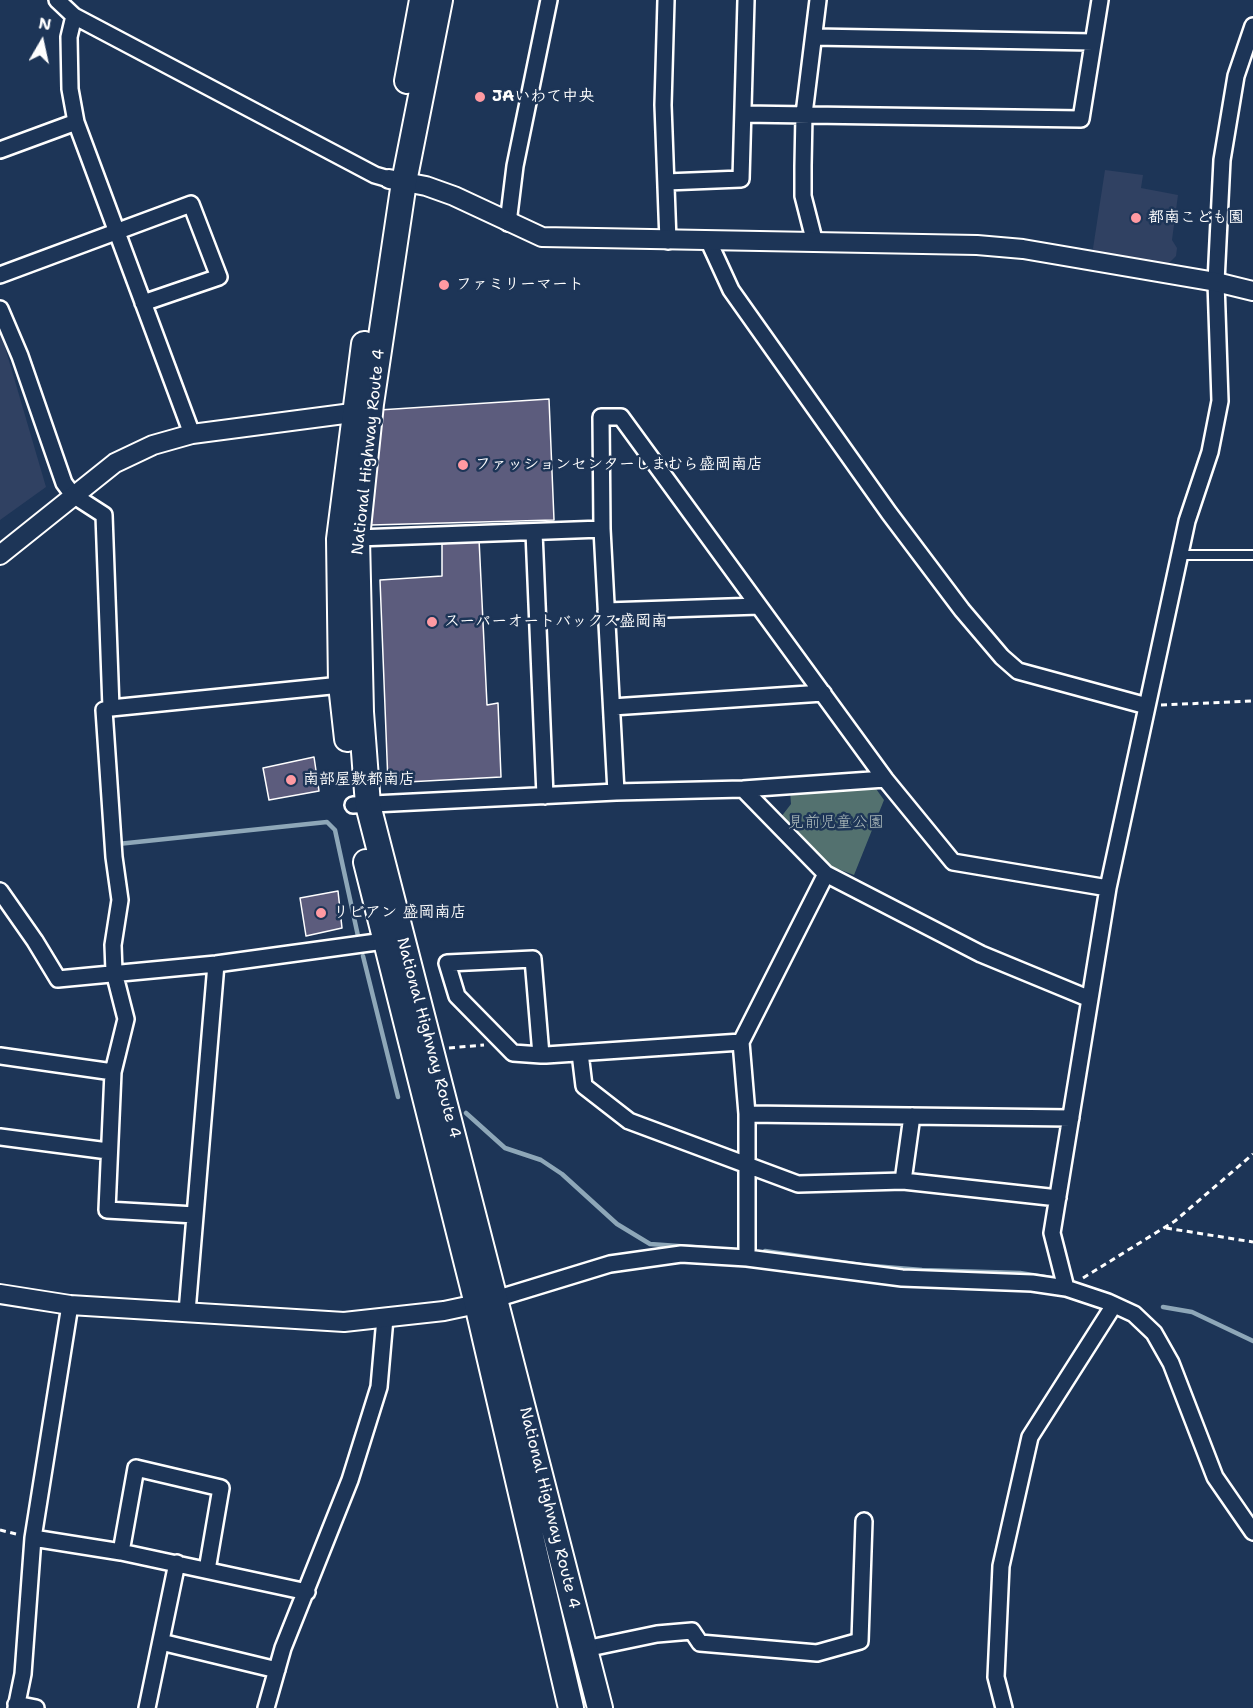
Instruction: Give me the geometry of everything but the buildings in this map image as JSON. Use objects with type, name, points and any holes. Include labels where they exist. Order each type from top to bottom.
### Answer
[{"type":"highway","name":"National Highway Route 4","points":[[422,0],[362,411],[339,539],[341,685],[384,941],[585,1648],[600,1708]]},
{"type":"highway","name":"National Highway Route 4","points":[[397,181],[440,0]]},
{"type":"highway","name":"National Highway Route 4","points":[[362,411],[357,538],[360,805],[431,1049],[487,1302],[571,1708]]},
{"type":"street","points":[[57,0],[74,16],[375,175],[454,196],[542,237],[989,246],[1216,282],[1253,291]]},
{"type":"street","points":[[508,223],[515,166],[549,0]]},
{"type":"street","points":[[666,0],[663,105],[668,241]]},
{"type":"street","points":[[666,182],[741,179],[746,0]]},
{"type":"street","points":[[815,243],[803,196],[804,114],[818,0]]},
{"type":"street","points":[[743,114],[1081,119],[1100,0]]},
{"type":"street","points":[[74,16],[69,38],[69,58],[70,90],[76,122],[192,434]]},
{"type":"street","points":[[1066,1288],[1052,1233],[1108,888],[1186,520],[1210,452],[1220,401],[1220,328],[1216,282],[1222,160],[1236,76],[1253,26]]},
{"type":"street","points":[[814,37],[1093,42]]},
{"type":"street","points":[[0,150],[76,122]]},
{"type":"street","points":[[0,275],[190,204],[219,277],[143,303]]},
{"type":"street","points":[[709,242],[731,290],[889,513],[962,610],[1002,657],[1018,671],[1147,706]]},
{"type":"street","points":[[0,309],[20,356],[64,483],[73,495],[104,514],[111,708]]},
{"type":"street","points":[[0,555],[115,463],[153,445],[192,434],[362,411]]},
{"type":"street","points":[[616,792],[602,530],[601,417],[621,417],[885,779],[953,862],[1108,888]]},
{"type":"street","points":[[357,538],[602,530]]},
{"type":"street","points":[[534,532],[545,796]]},
{"type":"street","points":[[606,611],[759,606]]},
{"type":"street","points":[[195,1215],[107,1210],[113,1072],[126,1019],[114,972],[113,945],[120,900],[114,857],[104,710],[341,685]]},
{"type":"street","points":[[612,707],[823,693]]},
{"type":"street","points":[[360,805],[616,792],[743,789],[885,779]]},
{"type":"street","points":[[743,789],[826,874],[981,954],[1090,999]]},
{"type":"street","points":[[747,1258],[747,1114],[741,1041],[826,874]]},
{"type":"street","points":[[0,891],[35,940],[58,979],[216,964],[384,941]]},
{"type":"street","points":[[541,1055],[533,959],[447,963],[457,996],[513,1053],[541,1055],[580,1053],[741,1041]]},
{"type":"street","points":[[187,1312],[216,964]]},
{"type":"street","points":[[580,1053],[584,1086],[629,1121],[798,1184],[903,1181],[1058,1198]]},
{"type":"street","points":[[0,1056],[113,1072]]},
{"type":"street","points":[[747,1114],[1071,1119]]},
{"type":"street","points":[[903,1181],[912,1116]]},
{"type":"street","points":[[0,1137],[108,1151]]},
{"type":"street","points":[[0,1294],[70,1305],[344,1322],[487,1302],[610,1264],[681,1254],[747,1258],[902,1278],[1032,1284],[1066,1288],[1134,1314],[1154,1333],[1171,1363],[1215,1477],[1253,1532]]},
{"type":"street","points":[[36,1708],[16,1706],[22,1674],[33,1538],[70,1305]]},
{"type":"street","points":[[1004,1708],[996,1677],[1001,1566],[1030,1437],[1114,1305]]},
{"type":"street","points":[[266,1708],[283,1648],[308,1592],[350,1480],[379,1387],[385,1318]]},
{"type":"street","points":[[121,1552],[136,1468],[221,1488],[207,1570]]},
{"type":"street","points":[[585,1648],[657,1634],[692,1631],[700,1642],[817,1653],[860,1641],[864,1521]]},
{"type":"street","points":[[33,1538],[121,1552],[308,1592]]},
{"type":"street","points":[[147,1708],[177,1563]]},
{"type":"street","points":[[161,1642],[277,1670]]},
{"type":"lane","points":[[1179,555],[1253,555]]},
{"type":"path","points":[[1147,706],[1253,701]]},
{"type":"path","points":[[431,1049],[504,1044]]},
{"type":"path","points":[[1066,1288],[1164,1228],[1253,1154]]},
{"type":"path","points":[[1164,1228],[1253,1242]]},
{"type":"path","points":[[0,1530],[33,1538]]},
{"type":"shaded area","name":"都南こども園","points":[[1105,170],[1143,175],[1141,188],[1178,195],[1172,240],[1177,248],[1176,256],[1169,263],[1158,265],[1092,255]]},
{"type":"shaded area","points":[[0,330],[46,487],[0,520]]},
{"type":"green space","name":"見前児童公園","points":[[874,786],[884,800],[854,875],[830,866],[781,817],[791,804],[790,791]]},
{"type":"waterway","points":[[118,844],[327,822],[335,830],[358,936]]},
{"type":"waterway","points":[[363,956],[398,1097]]},
{"type":"waterway","points":[[466,1113],[505,1148],[541,1160],[562,1174],[617,1224],[650,1244],[706,1248]]},
{"type":"waterway","points":[[765,1251],[861,1265],[922,1270],[1020,1273],[1051,1278]]},
{"type":"waterway","points":[[1163,1307],[1192,1312],[1253,1341]]},
{"type":"place","name":"JAいわて中央","points":[[480,97]]},
{"type":"place","name":"都南こども園","points":[[1136,218]]},
{"type":"place","name":"ファミリーマート","points":[[444,285]]},
{"type":"place","name":"ファッションセンターしまむら盛岡南店","points":[[463,465]]},
{"type":"place","name":"スーパーオートバックス盛岡南","points":[[432,622]]},
{"type":"place","name":"南部屋敷都南店","points":[[291,780]]},
{"type":"place","name":"リビアン 盛岡南店","points":[[321,913]]}]
